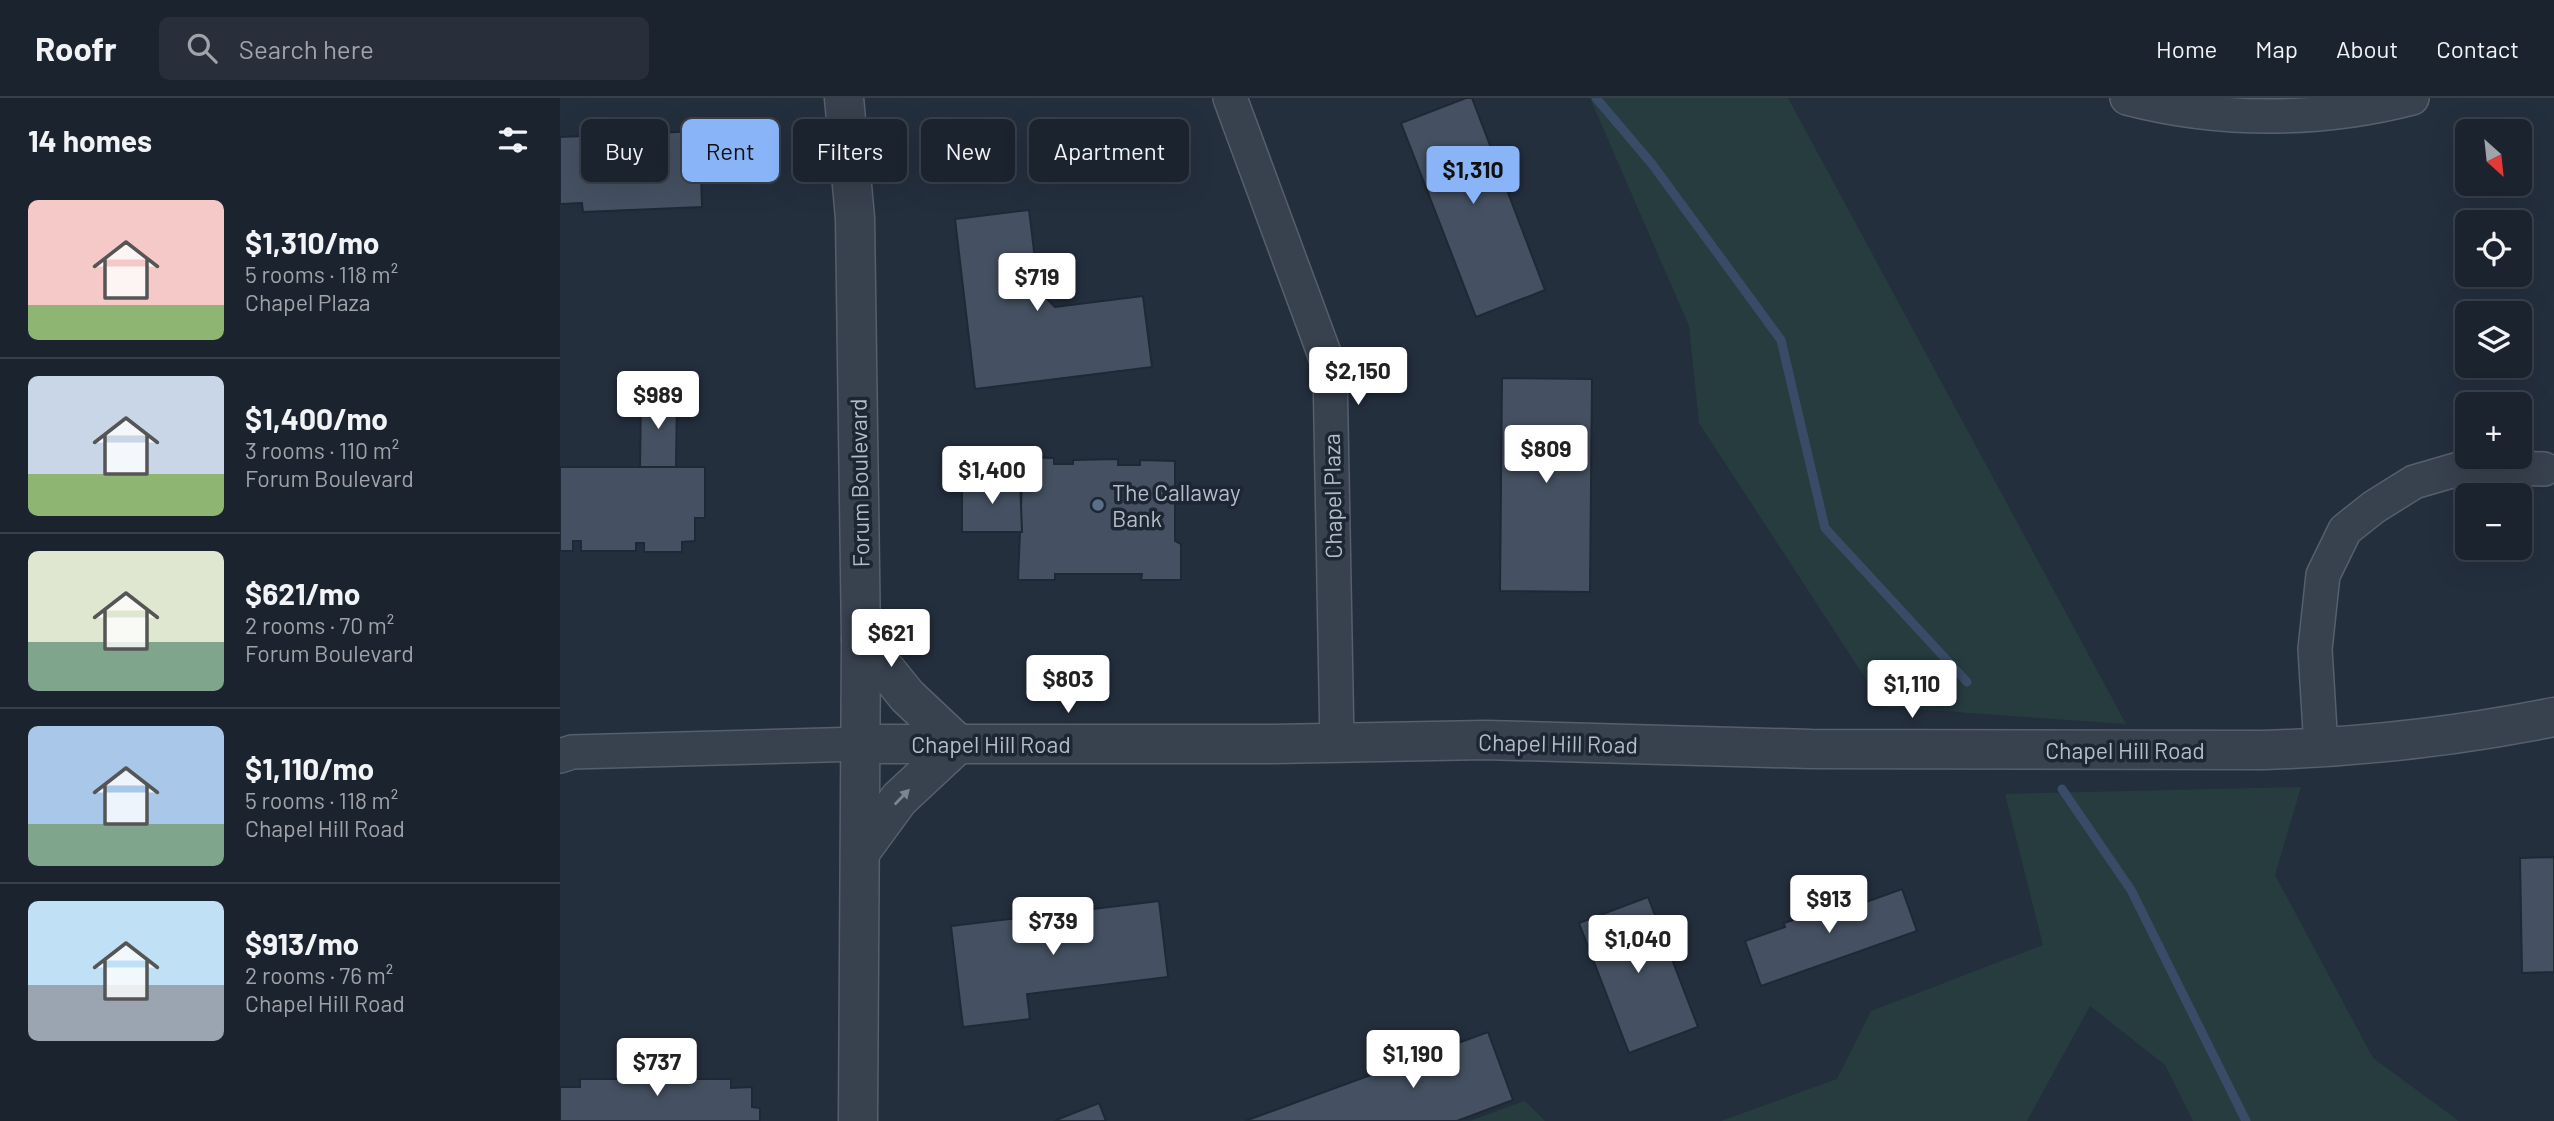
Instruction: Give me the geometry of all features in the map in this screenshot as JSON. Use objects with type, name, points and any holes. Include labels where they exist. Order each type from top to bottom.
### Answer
[{"type":"street","name":"Forum Boulevard","points":[[844,98],[855,218],[861,639],[858,1121]]},
{"type":"street","name":"Chapel Plaza","points":[[1230,98],[1330,369],[1337,743]]},
{"type":"street","points":[[2127,98],[2174,111],[2252,116],[2314,115],[2412,98]]},
{"type":"street","points":[[2321,748],[2315,649],[2323,575],[2345,530],[2374,507],[2414,482],[2469,466],[2544,469]]},
{"type":"street","points":[[861,639],[907,696],[958,744],[899,799],[861,851]]},
{"type":"street","name":"Chapel Hill Road","points":[[560,756],[584,752],[862,744],[1485,740],[1837,749],[2321,748],[2429,736],[2554,717]]},
{"type":"green space","points":[[1590,98],[1788,98],[2126,724],[1884,707],[1699,423],[1689,326]]},
{"type":"green space","points":[[2301,787],[2275,875],[2373,1058],[2459,1121],[2193,1121],[2165,1065],[2090,1006],[2027,1121],[1721,1121],[1837,1079],[1871,1011],[2043,945],[2005,794]]},
{"type":"green space","points":[[1524,1101],[1545,1121],[1470,1121]]},
{"type":"building","points":[[1472,98],[1545,290],[1476,317],[1401,123]]},
{"type":"building","points":[[668,132],[682,132],[682,182],[701,182],[702,207],[583,212],[582,203],[560,204],[560,137],[581,136],[581,182],[668,182]]},
{"type":"building","points":[[1029,210],[1039,291],[1055,307],[1143,296],[1152,367],[975,389],[955,219]]},
{"type":"building","points":[[1502,378],[1592,379],[1590,592],[1500,591]]},
{"type":"building","points":[[641,395],[677,395],[676,467],[640,468]]},
{"type":"building","name":"The Callaway Bank","points":[[1023,457],[1054,458],[1054,464],[1073,464],[1073,460],[1118,459],[1118,465],[1140,465],[1140,460],[1175,461],[1175,541],[1181,544],[1181,580],[1141,580],[1142,574],[1055,574],[1055,580],[1018,580]]},
{"type":"building","points":[[560,467],[705,467],[705,518],[695,518],[695,541],[682,542],[682,552],[644,552],[644,543],[636,543],[636,551],[581,551],[581,541],[573,541],[573,551],[560,551]]},
{"type":"building","points":[[1020,479],[1022,532],[962,532],[962,480]]},
{"type":"building","points":[[2554,857],[2554,972],[2522,973],[2520,858]]},
{"type":"building","points":[[1902,889],[1917,931],[1761,986],[1745,941],[1785,927],[1784,923],[1806,916],[1803,909],[1833,898],[1835,906],[1856,899],[1858,905]]},
{"type":"building","points":[[1648,897],[1698,1027],[1629,1053],[1579,923]]},
{"type":"building","points":[[1159,901],[1168,977],[1027,994],[1030,1019],[963,1027],[951,926]]},
{"type":"building","points":[[1488,1032],[1513,1100],[1457,1121],[1245,1121]]},
{"type":"building","points":[[681,1061],[681,1079],[731,1079],[731,1088],[752,1087],[752,1107],[760,1108],[760,1121],[560,1121],[560,1087],[580,1087],[580,1079],[631,1079],[631,1062]]},
{"type":"building","points":[[1099,1103],[1106,1121],[1054,1121]]},
{"type":"waterway","points":[[1596,98],[1652,164],[1781,340],[1825,528],[1967,682]]},
{"type":"waterway","points":[[2062,789],[2131,890],[2246,1121]]},
{"type":"place","name":"The Callaway Bank","points":[[1098,505]]}]
